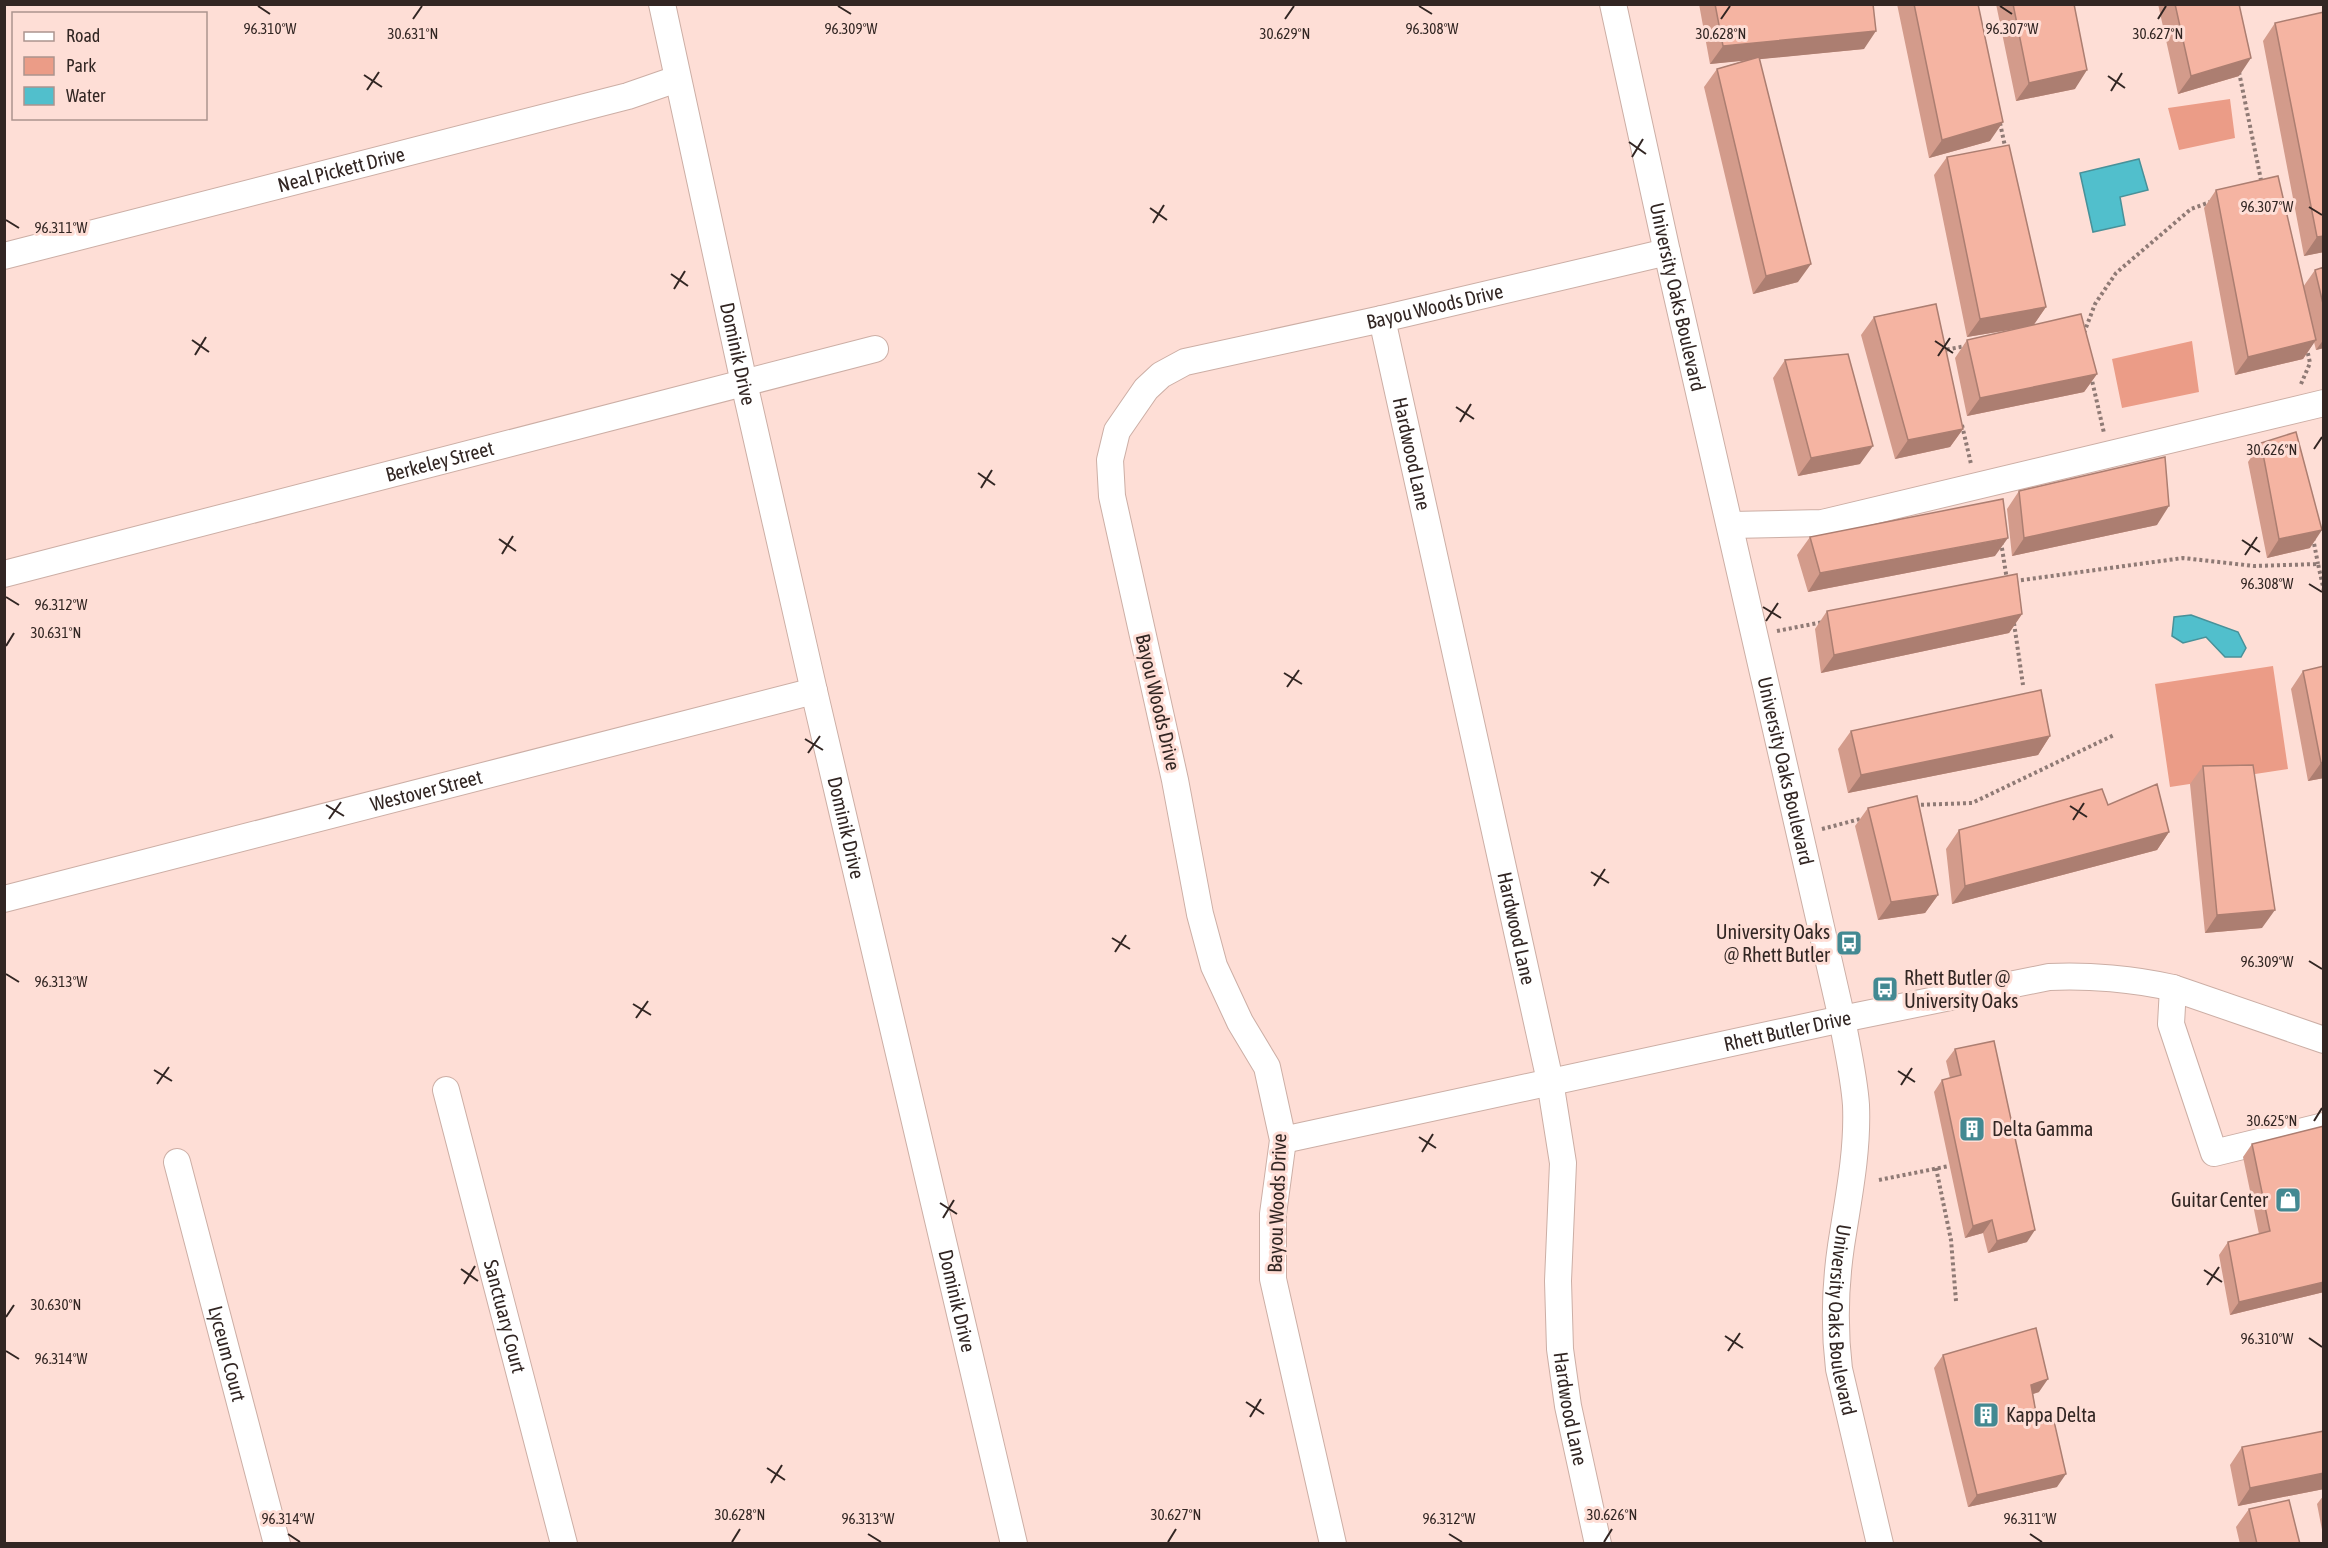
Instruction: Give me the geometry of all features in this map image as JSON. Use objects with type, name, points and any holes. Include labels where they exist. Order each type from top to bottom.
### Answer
[{"type":"street","name":"Dominik Drive","points":[[662,4],[744,383],[814,691],[1014,1544]]},
{"type":"street","name":"University Oaks Boulevard","points":[[1613,4],[1667,252],[1842,1019],[1856,1105],[1852,1173],[1836,1299],[1836,1340],[1839,1369],[1880,1544]]},
{"type":"street","name":"Neal Pickett Drive","points":[[4,256],[628,96],[677,79]]},
{"type":"street","name":"Bayou Woods Drive","points":[[1333,1544],[1274,1279],[1273,1214],[1283,1140],[1267,1067],[1240,1023],[1214,966],[1200,914],[1175,780],[1112,496],[1110,460],[1117,431],[1146,388],[1161,375],[1185,362],[1382,319],[1667,252]]},
{"type":"street","name":"Hardwood Lane","points":[[1382,319],[1550,1081],[1563,1163],[1558,1281],[1560,1349],[1568,1406],[1598,1544]]},
{"type":"street","name":"Berkeley Street","points":[[4,574],[875,349]]},
{"type":"street","points":[[1731,525],[1822,523],[2324,403]]},
{"type":"street","name":"Westover Street","points":[[4,899],[814,691]]},
{"type":"street","name":"Rhett Butler Drive","points":[[1283,1140],[1550,1081],[2049,977],[2065,976],[2173,988],[2324,1040]]},
{"type":"street","points":[[2173,988],[2171,1024],[2214,1153],[2324,1126]]},
{"type":"street","name":"Sanctuary Court","points":[[446,1090],[564,1544]]},
{"type":"street","name":"Lyceum Court","points":[[177,1162],[277,1544]]},
{"type":"path","points":[[2239,71],[2261,183],[2268,192]]},
{"type":"path","points":[[1999,120],[2007,155]]},
{"type":"path","points":[[2251,187],[2261,183]]},
{"type":"path","points":[[2084,334],[2095,304],[2116,273],[2192,209],[2211,202]]},
{"type":"path","points":[[2291,411],[2310,363],[2305,339]]},
{"type":"path","points":[[1947,362],[1944,350],[1977,343]]},
{"type":"path","points":[[2089,366],[2109,454]]},
{"type":"path","points":[[1960,418],[1976,486]]},
{"type":"path","points":[[2312,529],[2324,591]]},
{"type":"path","points":[[2000,538],[2007,582],[2183,558],[2254,566],[2318,564]]},
{"type":"path","points":[[2013,616],[2023,685]]},
{"type":"path","points":[[1756,636],[1825,621]]},
{"type":"path","points":[[1912,805],[1972,803],[2115,735]]},
{"type":"path","points":[[1801,834],[1868,817]]},
{"type":"path","points":[[1879,1180],[1949,1166]]},
{"type":"path","points":[[1936,1168],[1951,1240],[1956,1301]]},
{"type":"green space","points":[[2230,99],[2235,138],[2179,150],[2168,108]]},
{"type":"green space","points":[[2192,341],[2199,392],[2122,408],[2112,359]]},
{"type":"green space","points":[[2273,666],[2288,769],[2170,787],[2155,684]]},
{"type":"water","points":[[2139,159],[2148,190],[2120,197],[2125,225],[2093,232],[2080,173]]},
{"type":"water","points":[[2191,615],[2238,632],[2246,648],[2241,657],[2225,657],[2206,637],[2183,643],[2172,636],[2174,617]]},
{"type":"building","points":[[1715,4],[1873,4],[1876,31],[1723,46]]},
{"type":"building","points":[[1914,4],[1978,4],[2003,122],[1942,140]]},
{"type":"building","points":[[2013,4],[2074,4],[2087,70],[2029,83]]},
{"type":"building","points":[[2175,4],[2239,4],[2251,58],[2191,76]]},
{"type":"building","points":[[2324,12],[2324,236],[2317,237],[2275,23]]},
{"type":"building","points":[[1759,57],[1811,264],[1766,276],[1717,69]]},
{"type":"building","points":[[2009,145],[2046,307],[1980,319],[1947,157]]},
{"type":"building","points":[[2278,176],[2316,340],[2248,357],[2216,190]]},
{"type":"building","points":[[2324,267],[2324,308],[2315,270]]},
{"type":"building","points":[[1936,304],[1963,429],[1908,440],[1874,317]]},
{"type":"building","points":[[2081,314],[2097,374],[1980,398],[1967,340]]},
{"type":"building","points":[[1848,354],[1873,446],[1811,458],[1785,360]]},
{"type":"building","points":[[2296,432],[2322,530],[2279,539],[2261,443]]},
{"type":"building","points":[[2165,457],[2169,506],[2024,538],[2019,491]]},
{"type":"building","points":[[2003,499],[2008,538],[1820,573],[1810,537]]},
{"type":"building","points":[[2017,574],[2022,614],[1834,655],[1827,611]]},
{"type":"building","points":[[2324,666],[2324,762],[2321,763],[2303,671]]},
{"type":"building","points":[[2041,690],[2050,736],[1861,775],[1851,731]]},
{"type":"building","points":[[2253,765],[2275,910],[2217,915],[2203,766]]},
{"type":"building","points":[[2157,784],[2169,832],[1965,886],[1959,830],[2102,789],[2108,805]]},
{"type":"building","points":[[1917,796],[1938,895],[1891,902],[1868,808]]},
{"type":"building","name":"Delta Gamma","points":[[1994,1041],[2035,1230],[1997,1241],[1992,1220],[1973,1226],[1942,1080],[1961,1075],[1955,1049]]},
{"type":"building","name":"Guitar Center","points":[[2324,1126],[2324,1282],[2239,1302],[2228,1242],[2270,1231],[2252,1144]]},
{"type":"building","name":"Kappa Delta","points":[[2036,1328],[2048,1379],[2031,1385],[2038,1424],[2054,1421],[2066,1474],[1977,1495],[1943,1355]]},
{"type":"building","points":[[2324,1431],[2324,1473],[2250,1488],[2242,1447]]},
{"type":"building","points":[[2289,1500],[2300,1544],[2257,1544],[2249,1509]]},
{"type":"place","name":"University Oaks @ Rhett Butler","points":[[1849,943]]},
{"type":"place","name":"Rhett Butler @ University Oaks","points":[[1885,989]]},
{"type":"place","name":"Delta Gamma","points":[[1972,1129]]},
{"type":"place","name":"Guitar Center","points":[[2288,1200]]},
{"type":"place","name":"Kappa Delta","points":[[1986,1415]]}]
